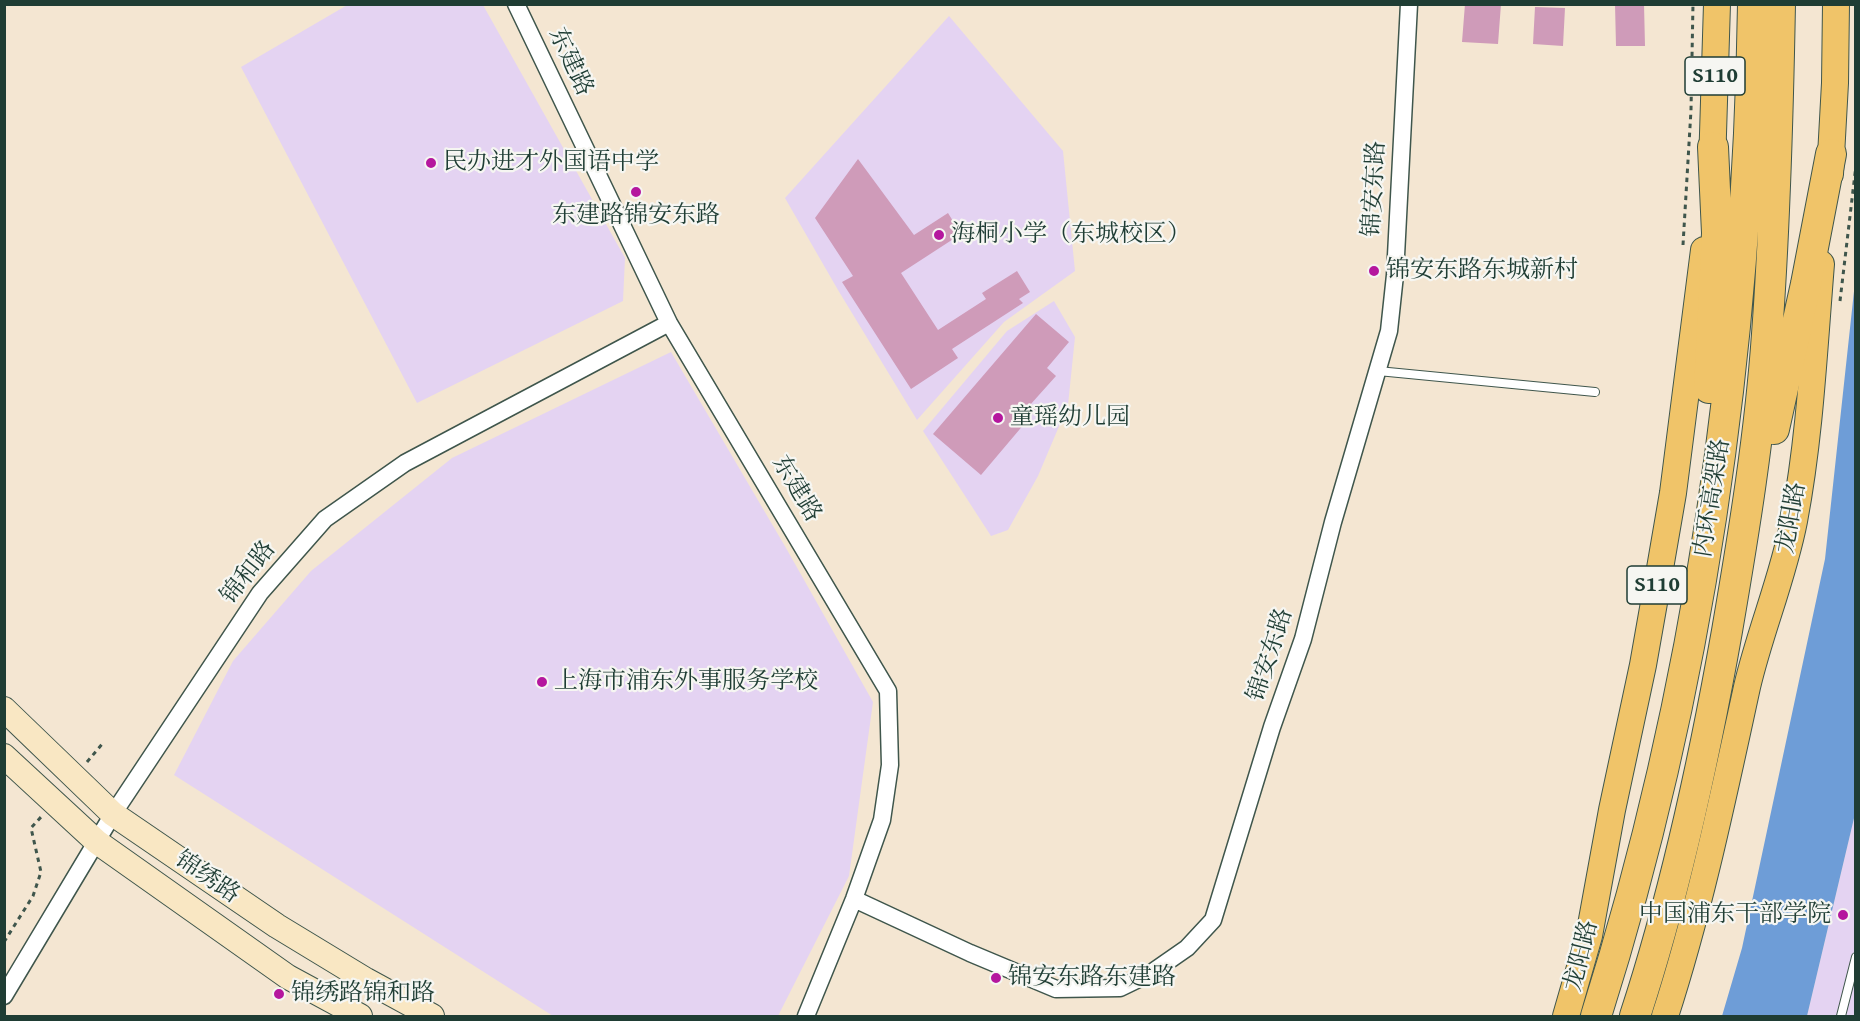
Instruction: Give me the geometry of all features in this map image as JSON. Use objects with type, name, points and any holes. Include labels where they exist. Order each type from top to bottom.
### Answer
[{"type":"highway","name":"内环高架路","points":[[1635,1017],[1680,853],[1716,692],[1750,493],[1767,337],[1772,258],[1765,76],[1753,4]]},
{"type":"highway","name":"内环高架路","points":[[1596,1017],[1637,875],[1681,684],[1716,487],[1735,333],[1747,177],[1780,4]]},
{"type":"highway","points":[[1637,875],[1706,420],[1716,285],[1717,233],[1713,147]]},
{"type":"highway","points":[[1730,612],[1775,427],[1831,154]]},
{"type":"main road","name":"龙阳路","points":[[1566,1017],[1588,936],[1643,665],[1685,405],[1706,233],[1713,147],[1717,4]]},
{"type":"main road","name":"龙阳路","points":[[1665,1017],[1701,893],[1750,675],[1784,566],[1794,519],[1811,387],[1831,154],[1836,4]]},
{"type":"main road","name":"锦绣路","points":[[4,709],[113,814],[277,926],[432,1017]]},
{"type":"main road","name":"锦绣路","points":[[4,756],[97,842],[288,976],[360,1017]]},
{"type":"street","name":"东建路","points":[[516,4],[669,322],[888,691],[890,765],[882,820],[854,899],[806,1017]]},
{"type":"street","name":"锦安东路","points":[[854,899],[970,953],[1056,988],[1120,988],[1151,973],[1187,948],[1213,920],[1272,727],[1303,639],[1333,522],[1389,331],[1395,275],[1409,4]]},
{"type":"street","name":"锦和路","points":[[4,996],[113,814],[260,593],[325,519],[405,463],[669,322]]},
{"type":"lane","points":[[1378,371],[1595,392]]},
{"type":"lane","points":[[1841,1017],[1856,957]]},
{"type":"path","points":[[1683,245],[1691,110],[1693,4]]},
{"type":"path","points":[[74,777],[103,743]]},
{"type":"path","points":[[4,942],[33,897],[41,872],[31,828],[54,802]]},
{"type":"shaded area","name":"民办进才外国语中学","points":[[349,4],[483,5],[625,258],[623,301],[417,403],[241,67]]},
{"type":"shaded area","name":"海桐小学（东城校区）","points":[[949,16],[1063,151],[1075,271],[1004,322],[917,420],[785,198]]},
{"type":"shaded area","name":"童瑶幼儿园","points":[[1054,301],[1075,337],[1068,405],[1038,476],[1008,530],[991,536],[923,431],[1007,331]]},
{"type":"shaded area","name":"上海市浦东外事服务学校","points":[[671,352],[873,702],[849,876],[778,1016],[553,1016],[174,775],[233,661],[311,571],[452,458]]},
{"type":"shaded area","name":"中国浦东干部学院","points":[[1855,814],[1855,1016],[1807,1016]]},
{"type":"water","points":[[1855,282],[1855,814],[1807,1016],[1722,1016],[1742,948],[1825,559]]},
{"type":"building","points":[[1465,4],[1501,4],[1498,44],[1462,42]]},
{"type":"building","points":[[1615,4],[1644,4],[1645,46],[1616,46]]},
{"type":"building","points":[[1535,7],[1565,8],[1563,46],[1533,44]]},
{"type":"building","points":[[858,159],[914,235],[948,213],[961,234],[901,273],[938,330],[986,299],[982,293],[1017,271],[1030,292],[1019,299],[1023,303],[952,349],[958,358],[911,389],[842,282],[853,276],[815,218]]},
{"type":"building","points":[[1036,314],[1069,342],[1047,368],[1056,376],[1030,405],[1036,410],[981,475],[933,434]]},
{"type":"place","name":"民办进才外国语中学","points":[[431,163]]},
{"type":"place","name":"东建路锦安东路","points":[[636,192]]},
{"type":"place","name":"海桐小学（东城校区）","points":[[939,235]]},
{"type":"place","name":"锦安东路东城新村","points":[[1374,271]]},
{"type":"place","name":"童瑶幼儿园","points":[[998,418]]},
{"type":"place","name":"上海市浦东外事服务学校","points":[[542,682]]},
{"type":"place","name":"中国浦东干部学院","points":[[1843,915]]},
{"type":"place","name":"锦安东路东建路","points":[[996,978]]},
{"type":"place","name":"锦绣路锦和路","points":[[279,994]]}]
